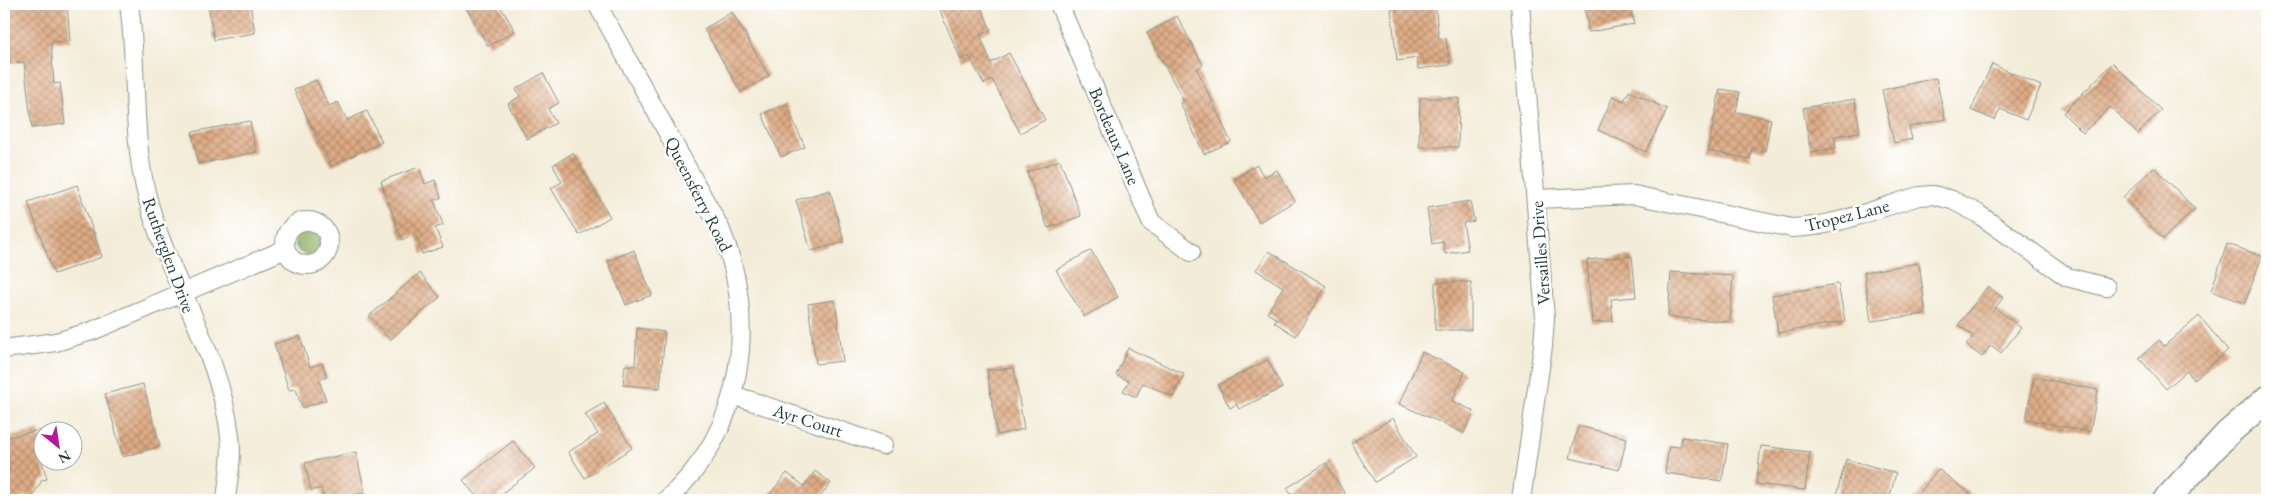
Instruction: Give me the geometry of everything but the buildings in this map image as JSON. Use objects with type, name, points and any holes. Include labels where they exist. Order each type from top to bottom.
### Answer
[{"type":"main road","points":[[2166,500],[2227,434],[2267,399]]},
{"type":"street","name":"Rutherglen Drive","points":[[129,4],[135,126],[140,166],[146,194],[160,238],[184,293],[217,379],[226,414],[230,444],[226,500]]},
{"type":"street","name":"Queensferry Road","points":[[597,4],[710,208],[728,248],[737,279],[741,315],[741,338],[733,395],[708,450],[692,473],[666,500]]},
{"type":"street","name":"Bordeaux Lane","points":[[1059,4],[1151,222],[1191,252]]},
{"type":"street","name":"Versailles Drive","points":[[1520,4],[1544,318],[1544,337],[1521,500]]},
{"type":"street","name":"Tropez Lane","points":[[1536,199],[1634,195],[1792,228],[1809,228],[1912,198],[1933,195],[1952,200],[1977,213],[2067,277],[2106,287]]},
{"type":"street","points":[[4,349],[56,342],[92,331],[286,249]]},
{"type":"street","name":"Ayr Court","points":[[733,395],[883,445]]},
{"type":"green space","points":[[308,229],[317,233],[321,242],[317,251],[308,255],[299,251],[295,242],[299,233]]}]
